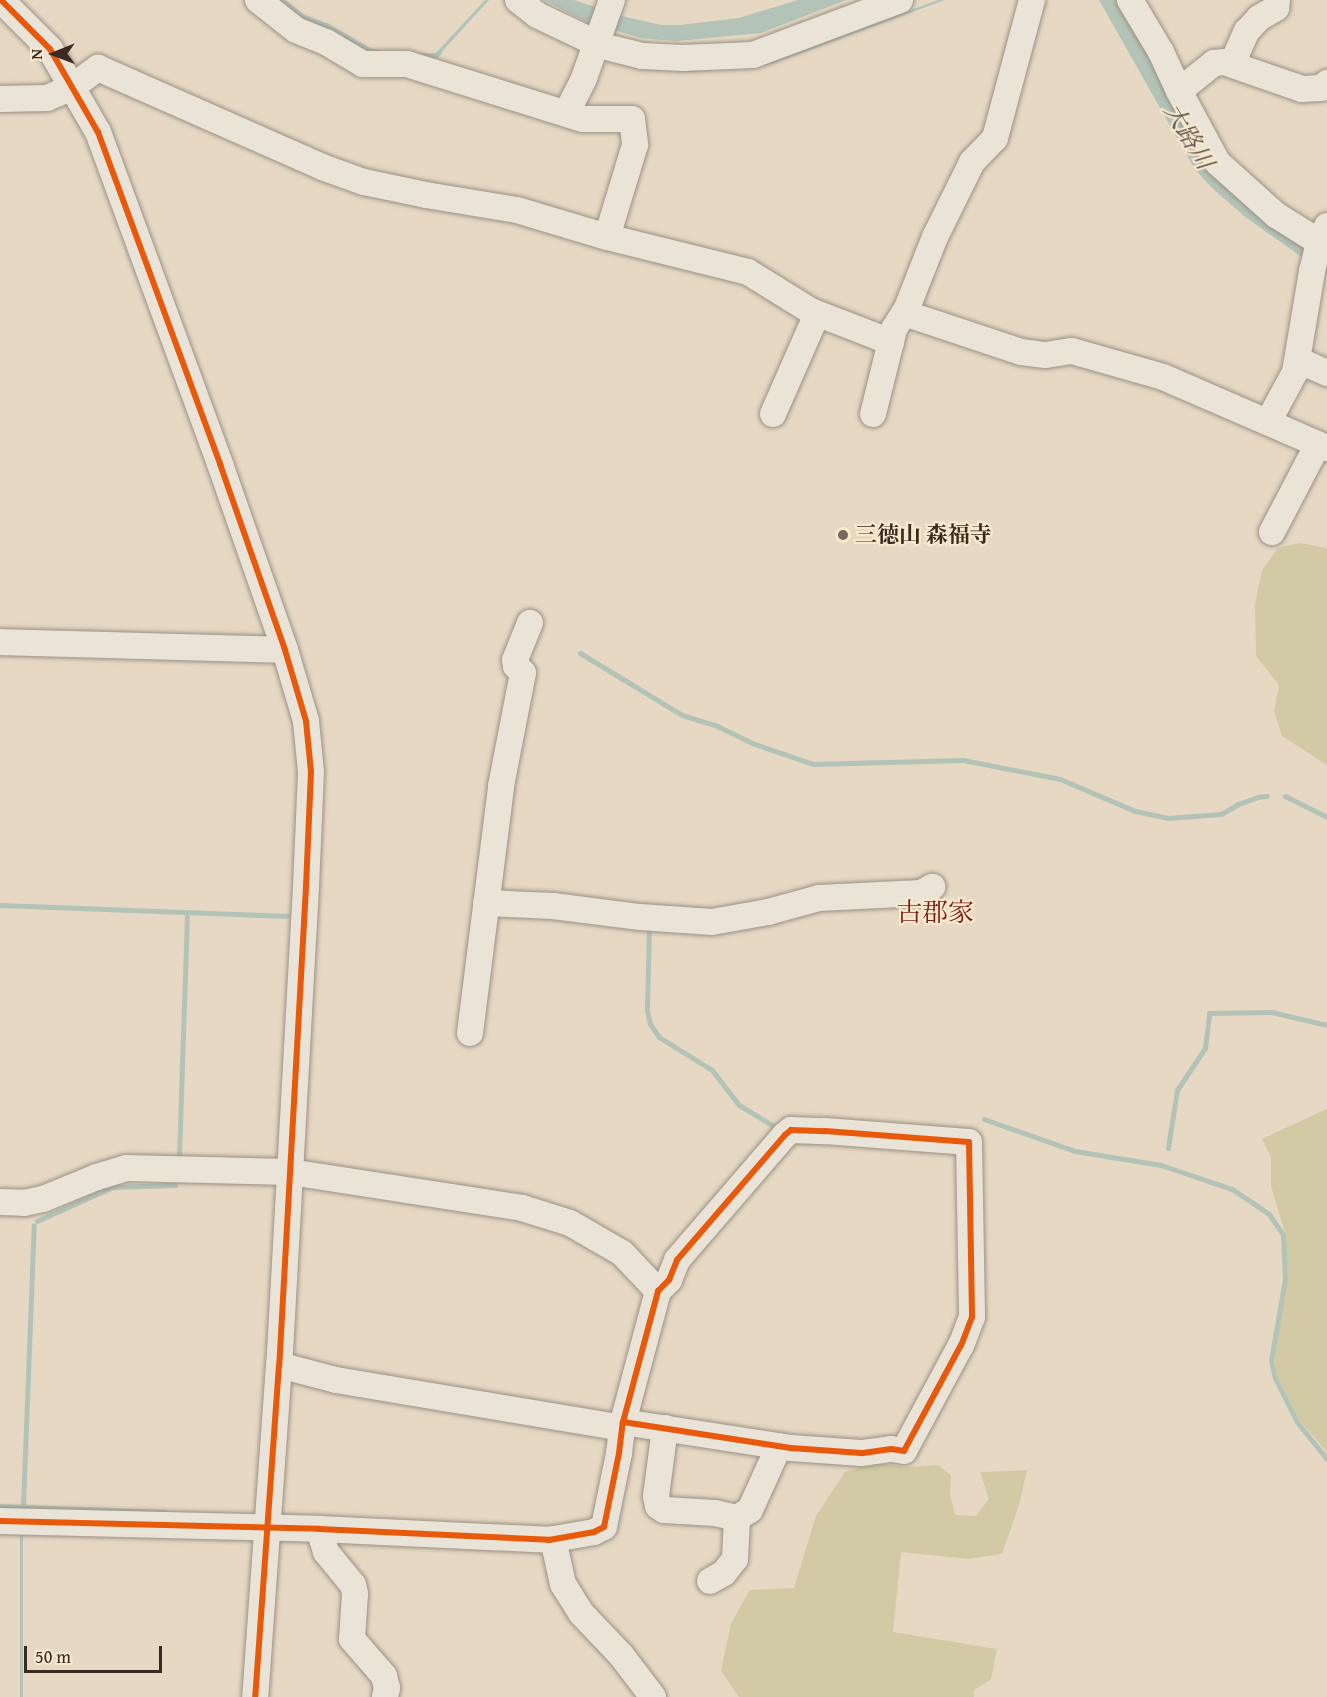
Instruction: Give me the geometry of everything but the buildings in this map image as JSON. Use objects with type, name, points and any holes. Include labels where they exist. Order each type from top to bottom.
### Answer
[{"type":"street","points":[[1,0],[50,48],[98,132],[220,464],[285,650],[306,721],[311,772],[279,1365],[255,1697]]},
{"type":"street","points":[[258,0],[296,30],[326,42],[363,64],[407,64],[567,112],[583,119],[632,119],[635,145],[607,237]]},
{"type":"street","points":[[518,0],[537,15],[597,43],[652,56],[683,58],[753,55],[900,0]]},
{"type":"street","points":[[567,112],[584,78],[612,0]]},
{"type":"street","points":[[873,414],[891,342],[963,179],[972,162],[995,138],[1032,0]]},
{"type":"street","points":[[1130,0],[1161,52],[1218,164],[1276,215],[1324,238],[1295,372],[1268,422]]},
{"type":"street","points":[[1232,64],[1247,31],[1259,18],[1276,8],[1277,0]]},
{"type":"street","points":[[1179,91],[1214,63],[1232,64],[1302,89],[1321,88],[1327,83]]},
{"type":"street","points":[[0,99],[47,98],[71,88],[98,68],[322,167],[364,182],[516,210],[607,237],[748,272],[817,314],[891,342]]},
{"type":"street","points":[[904,313],[1021,352],[1046,355],[1072,351],[1158,375],[1322,446],[1272,532]]},
{"type":"street","points":[[773,414],[817,314]]},
{"type":"street","points":[[1298,360],[1327,373]]},
{"type":"street","points":[[470,1033],[501,786],[523,673],[516,666],[515,660],[530,623]]},
{"type":"street","points":[[0,642],[285,650]]},
{"type":"street","points":[[486,903],[554,906],[682,921],[712,922],[768,912],[819,898],[921,893],[932,887]]},
{"type":"street","points":[[0,1521],[319,1529],[554,1539],[594,1532],[604,1527],[622,1425],[658,1291],[669,1280],[677,1260],[791,1130],[969,1142],[972,1317],[961,1345],[904,1451],[891,1449],[861,1453],[779,1446],[665,1428],[622,1425],[336,1380],[279,1365]]},
{"type":"street","points":[[0,1202],[24,1203],[43,1199],[126,1168],[290,1172],[522,1208],[570,1223],[622,1253],[658,1291]]},
{"type":"street","points":[[665,1428],[656,1496],[658,1506],[664,1510],[715,1513],[737,1518],[750,1510],[779,1446]]},
{"type":"street","points":[[710,1581],[724,1573],[735,1559],[737,1518]]},
{"type":"street","points":[[319,1529],[326,1552],[353,1584],[355,1594],[352,1639],[384,1676],[387,1688],[385,1697]]},
{"type":"street","points":[[554,1539],[562,1584],[580,1613],[621,1655],[653,1697]]},
{"type":"shaded area","points":[[1300,543],[1327,548],[1327,765],[1282,736],[1274,711],[1279,685],[1256,656],[1255,604],[1262,570],[1278,548]]},
{"type":"shaded area","points":[[1327,1109],[1327,1452],[1299,1420],[1278,1378],[1274,1360],[1288,1277],[1285,1233],[1271,1186],[1271,1157],[1262,1139]]},
{"type":"shaded area","points":[[873,1463],[908,1467],[938,1465],[951,1475],[950,1495],[955,1515],[976,1516],[989,1499],[980,1472],[1027,1470],[1019,1505],[1002,1554],[969,1559],[901,1552],[893,1632],[997,1649],[991,1679],[973,1691],[974,1697],[739,1697],[721,1671],[731,1623],[750,1590],[794,1588],[816,1516],[845,1472]]},
{"type":"water","points":[[485,0],[489,0],[436,58],[434,55]]},
{"type":"water","points":[[544,0],[574,0],[626,17],[661,25],[680,25],[739,18],[798,0],[846,0],[761,33],[676,41],[641,38],[589,23]]},
{"type":"water","points":[[938,0],[945,0],[772,64],[692,72],[646,70],[601,58],[773,61]]},
{"type":"water","name":"大路川","points":[[1099,0],[1122,0],[1184,117],[1327,254],[1327,275],[1244,216],[1210,186],[1194,168]]},
{"type":"water","points":[[20,1535],[23,1535],[23,1697],[20,1697]]},
{"type":"waterway","points":[[282,0],[302,16],[326,25],[369,50],[380,53]]},
{"type":"waterway","points":[[414,55],[436,55],[439,52]]},
{"type":"waterway","points":[[580,653],[682,715],[717,726],[752,743],[813,764],[963,760],[1060,779],[1135,811],[1168,818],[1221,814],[1238,804],[1267,796]]},
{"type":"waterway","points":[[1285,796],[1327,817]]},
{"type":"waterway","points":[[0,905],[287,916]]},
{"type":"waterway","points":[[179,1156],[187,915]]},
{"type":"waterway","points":[[649,926],[647,1010],[650,1024],[659,1037],[712,1070],[739,1105],[777,1128]]},
{"type":"waterway","points":[[1168,1148],[1177,1090],[1205,1048],[1209,1013],[1271,1012],[1327,1025]]},
{"type":"waterway","points":[[984,1119],[1075,1151],[1161,1165],[1232,1189],[1269,1214],[1283,1235],[1285,1279],[1271,1361],[1275,1378],[1297,1422],[1327,1459]]},
{"type":"waterway","points":[[37,1221],[112,1187],[175,1185]]},
{"type":"waterway","points":[[23,1505],[34,1225]]},
{"type":"waterway","points":[[0,1506],[165,1512]]},
{"type":"cycle path","points":[[1,0],[50,49],[98,132],[220,464],[285,650],[306,721],[311,772],[306,887],[279,1365],[255,1697]]},
{"type":"cycle path","points":[[0,1521],[319,1529],[549,1540],[594,1532],[604,1527],[623,1422],[658,1291],[669,1280],[677,1260],[785,1135],[791,1130],[825,1131],[969,1142],[972,1317],[961,1345],[904,1451],[891,1449],[861,1453],[791,1448],[623,1422]]},
{"type":"place","name":"三徳山 森福寺","points":[[843,535]]},
{"type":"district","name":"古郡家","points":[[935,912]]}]
